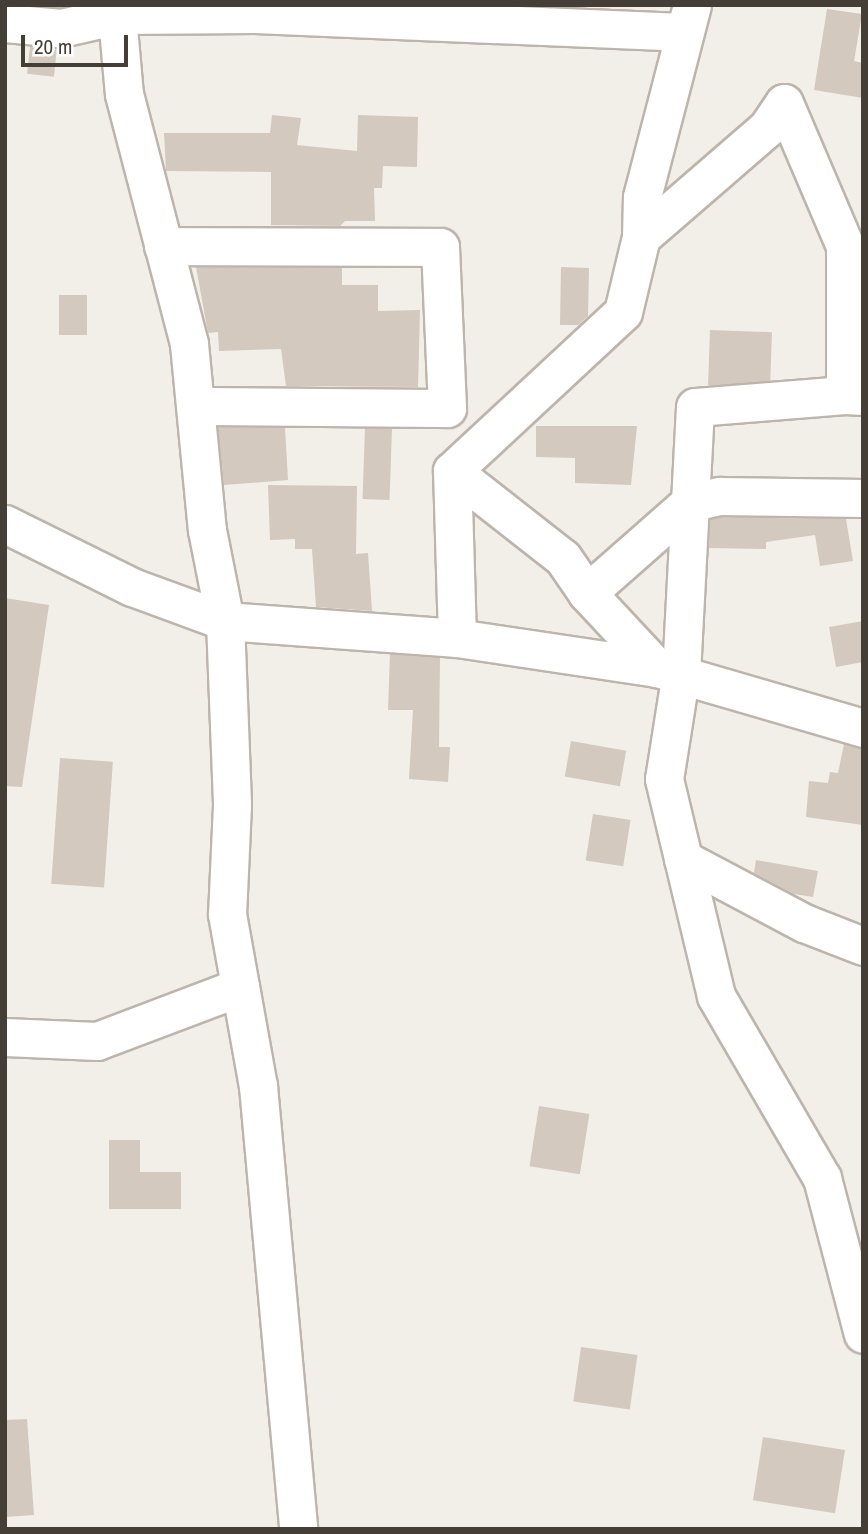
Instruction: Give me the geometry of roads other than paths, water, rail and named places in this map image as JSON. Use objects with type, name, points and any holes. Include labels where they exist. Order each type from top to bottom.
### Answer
[{"type":"street","points":[[117,10],[124,94],[189,344],[198,406],[207,530],[225,621],[232,805],[226,914],[258,1086],[298,1529]]},
{"type":"street","points":[[5,23],[61,28],[117,10],[687,19],[642,197],[640,237],[623,312],[452,471],[457,638]]},
{"type":"street","points":[[640,237],[767,128],[784,103],[845,246],[854,395],[695,407],[689,503],[669,670],[664,779],[716,996],[822,1178],[863,1334]]},
{"type":"street","points":[[163,246],[440,247],[447,408],[198,406]]},
{"type":"street","points":[[452,471],[563,558],[587,593],[669,670]]},
{"type":"street","points":[[587,593],[689,503],[720,496],[863,498]]},
{"type":"street","points":[[5,524],[132,587],[225,621],[457,638],[669,670],[863,727]]},
{"type":"street","points":[[683,859],[804,923],[863,946]]},
{"type":"street","points":[[5,1037],[97,1041],[240,986]]}]
